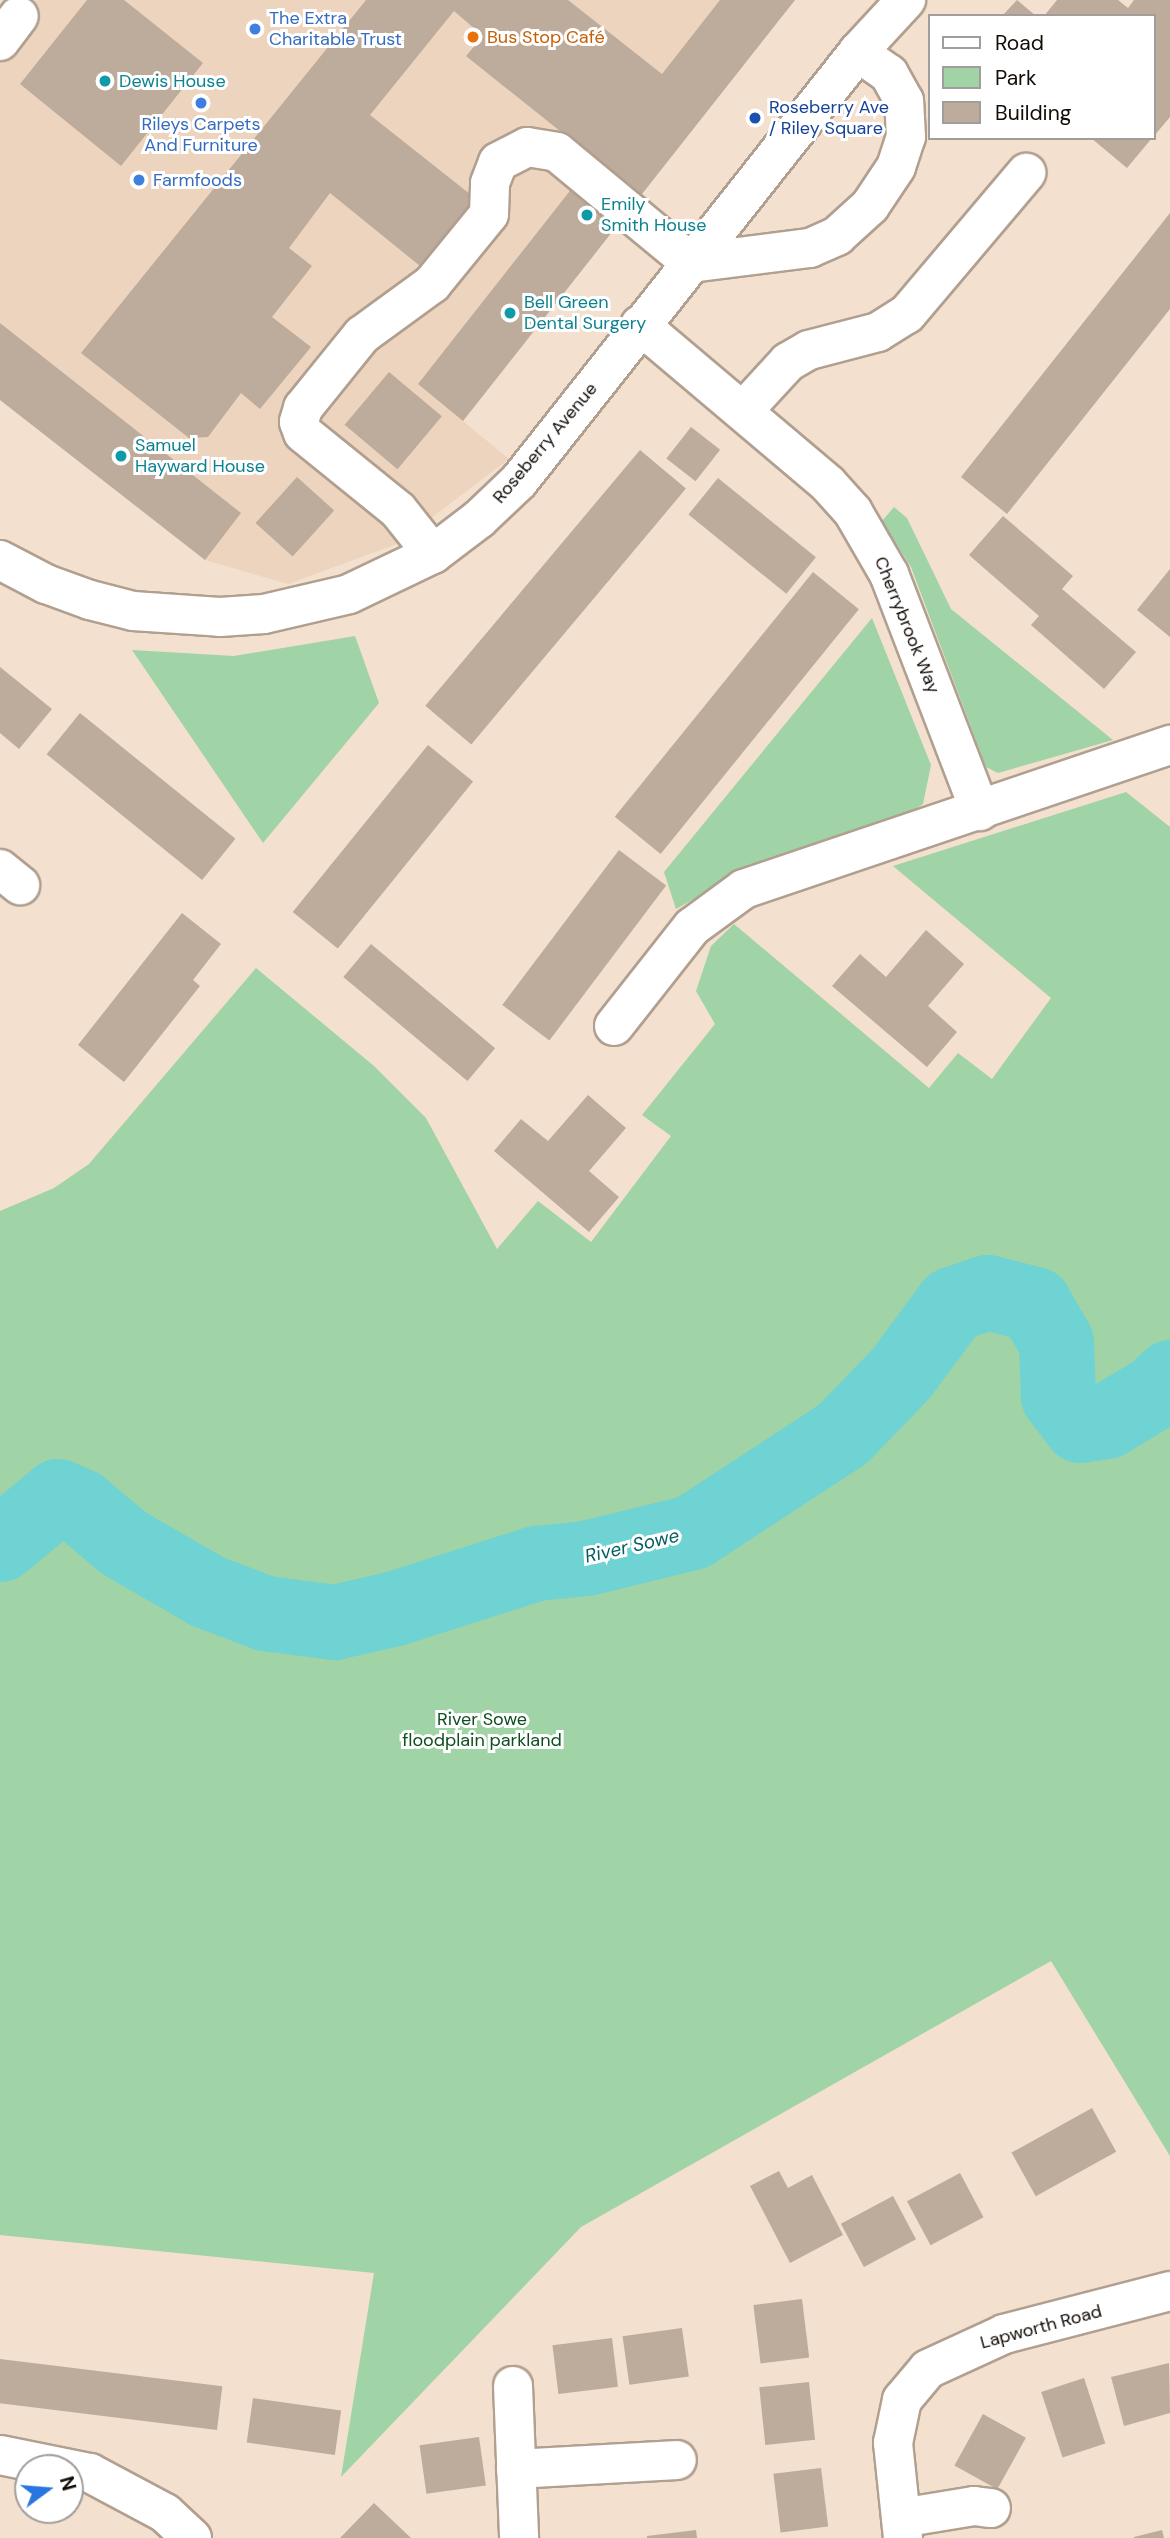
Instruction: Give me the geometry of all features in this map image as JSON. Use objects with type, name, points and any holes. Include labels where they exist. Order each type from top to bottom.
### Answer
[{"type":"street","name":"Roseberry Avenue","points":[[0,560],[46,584],[90,600],[134,611],[220,617],[264,614],[349,594],[433,554],[479,519],[519,481],[858,52],[906,0]]},
{"type":"street","points":[[433,554],[398,510],[303,433],[299,422],[303,408],[362,335],[432,284],[489,214],[490,183],[498,162],[527,147],[556,152],[691,263],[810,248],[837,236],[870,206],[896,167],[906,137],[904,101],[889,74],[858,52]]},
{"type":"street","points":[[743,411],[788,362],[809,350],[878,332],[907,314],[1026,173]]},
{"type":"street","name":"Cherrybrook Way","points":[[640,325],[828,484],[872,541],[979,811]]},
{"type":"street","points":[[614,1026],[692,926],[727,898],[1170,744]]},
{"type":"street","name":"Lapworth Road","points":[[902,2528],[893,2443],[902,2400],[928,2369],[1004,2334],[1170,2291]]},
{"type":"street","points":[[513,2386],[519,2538]]},
{"type":"street","points":[[0,2455],[90,2473],[165,2513],[192,2538]]},
{"type":"street","points":[[516,2469],[677,2460]]},
{"type":"street","points":[[902,2528],[974,2505],[991,2508]]},
{"type":"shaded area","points":[[36,0],[795,0],[463,421],[509,459],[397,544],[288,584],[205,560],[0,400],[0,49]]},
{"type":"green space","points":[[894,507],[907,518],[951,609],[1113,740],[998,773],[986,767],[911,567],[882,521]]},
{"type":"green space","points":[[872,618],[931,765],[923,804],[904,816],[736,875],[676,909],[664,872]]},
{"type":"green space","points":[[355,636],[379,703],[263,843],[132,650],[234,656]]},
{"type":"green space","name":"River Sowe floodplain parkland","points":[[1126,792],[1170,827],[1170,2156],[1051,1961],[581,2227],[341,2477],[374,2273],[0,2235],[0,1211],[54,1188],[89,1164],[256,968],[374,1066],[426,1118],[497,1249],[538,1201],[591,1242],[671,1136],[642,1115],[715,1024],[696,991],[711,946],[734,924],[929,1088],[958,1053],[992,1079],[1051,998],[893,866]]},
{"type":"building","name":"Dewis House","points":[[87,0],[124,0],[203,63],[121,166],[20,84]]},
{"type":"building","points":[[366,0],[568,0],[662,74],[720,0],[795,0],[463,421],[418,384],[595,159],[466,56],[483,36],[454,11],[370,115],[475,198],[420,266],[330,193],[289,248],[312,266],[272,317],[311,347],[260,409],[241,393],[208,437],[189,438],[81,353]]},
{"type":"building","points":[[1017,0],[1034,14],[1004,14]]},
{"type":"building","points":[[1057,0],[1118,0],[1128,8],[1134,0],[1170,0],[1170,117],[1156,134],[1156,14],[1046,14]]},
{"type":"building","points":[[1093,140],[1150,140],[1127,168]]},
{"type":"building","points":[[1170,213],[1170,309],[1007,514],[961,477]]},
{"type":"building","name":"Samuel Hayward House","points":[[0,323],[241,513],[205,560],[0,400]]},
{"type":"building","points":[[389,372],[442,416],[398,469],[345,425]]},
{"type":"building","points":[[691,427],[720,450],[696,481],[666,459]]},
{"type":"building","points":[[640,450],[686,489],[471,744],[425,706]]},
{"type":"building","points":[[297,477],[334,510],[293,557],[256,523]]},
{"type":"building","points":[[718,478],[816,557],[786,594],[688,515]]},
{"type":"building","points":[[1003,516],[1073,576],[1062,589],[1136,652],[1104,689],[1031,625],[1039,616],[969,555]]},
{"type":"building","points":[[1170,569],[1170,637],[1137,610]]},
{"type":"building","points":[[813,572],[859,609],[661,854],[615,817]]},
{"type":"building","points":[[0,667],[52,709],[19,749],[0,733]]},
{"type":"building","points":[[80,713],[235,839],[202,880],[47,754]]},
{"type":"building","points":[[428,745],[473,782],[338,949],[293,912]]},
{"type":"building","points":[[619,850],[666,886],[549,1040],[502,1005]]},
{"type":"building","points":[[182,913],[221,944],[193,980],[200,986],[124,1082],[78,1045]]},
{"type":"building","points":[[926,930],[964,964],[928,1006],[957,1032],[927,1067],[832,986],[860,954],[886,977]]},
{"type":"building","points":[[371,944],[495,1048],[467,1081],[343,977]]},
{"type":"building","points":[[588,1095],[626,1128],[589,1171],[619,1197],[589,1232],[494,1151],[521,1119],[548,1141]]},
{"type":"building","points":[[1092,2108],[1116,2152],[1036,2196],[1012,2153]]},
{"type":"building","points":[[779,2171],[788,2188],[812,2175],[843,2235],[790,2263],[750,2186]]},
{"type":"building","points":[[960,2173],[983,2217],[930,2245],[907,2201]]},
{"type":"building","points":[[893,2196],[916,2239],[864,2267],[841,2224]]},
{"type":"building","points":[[802,2299],[809,2358],[761,2364],[753,2305]]},
{"type":"building","points":[[682,2328],[689,2377],[629,2385],[623,2336]]},
{"type":"building","points":[[612,2338],[618,2387],[558,2394],[552,2345]]},
{"type":"building","points":[[0,2359],[222,2386],[217,2430],[0,2403]]},
{"type":"building","points":[[1169,2363],[1170,2413],[1124,2426],[1111,2377]]},
{"type":"building","points":[[1084,2378],[1105,2444],[1063,2458],[1041,2392]]},
{"type":"building","points":[[809,2382],[815,2440],[765,2445],[759,2387]]},
{"type":"building","points":[[253,2398],[341,2410],[335,2455],[247,2443]]},
{"type":"building","points":[[983,2414],[1026,2438],[997,2489],[954,2466]]},
{"type":"building","points":[[479,2437],[486,2486],[426,2494],[420,2445]]},
{"type":"building","points":[[821,2468],[828,2527],[781,2532],[773,2474]]},
{"type":"building","points":[[374,2503],[411,2538],[340,2538]]},
{"type":"building","points":[[696,2530],[697,2538],[647,2538],[647,2536]]},
{"type":"building","points":[[1162,2530],[1164,2538],[1134,2538],[1134,2537]]},
{"type":"waterway","name":"River Sowe","points":[[0,1544],[58,1496],[80,1506],[124,1543],[207,1591],[265,1613],[334,1622],[395,1608],[536,1563],[586,1558],[692,1532],[842,1434],[900,1374],[952,1304],[987,1292],[1034,1304],[1056,1342],[1058,1396],[1080,1425],[1106,1421],[1156,1391],[1170,1377]]},
{"type":"place","name":"The Extra Charitable Trust","points":[[255,29]]},
{"type":"place","name":"Bus Stop Café","points":[[473,37]]},
{"type":"place","name":"Dewis House","points":[[105,81]]},
{"type":"place","name":"Rileys Carpets And Furniture","points":[[201,103]]},
{"type":"place","name":"Roseberry Ave / Riley Square","points":[[755,118]]},
{"type":"place","name":"Farmfoods","points":[[139,180]]},
{"type":"place","name":"Emily Smith House","points":[[587,215]]},
{"type":"place","name":"Bell Green Dental Surgery","points":[[510,313]]},
{"type":"place","name":"Samuel Hayward House","points":[[121,456]]}]
